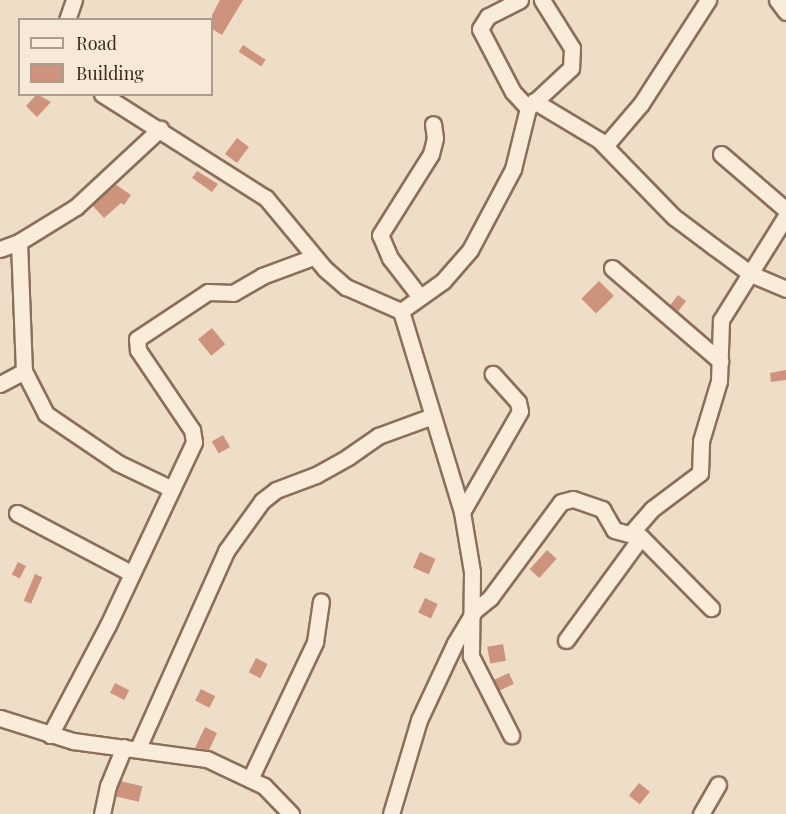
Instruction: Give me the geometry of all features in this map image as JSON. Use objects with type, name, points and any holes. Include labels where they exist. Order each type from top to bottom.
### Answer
[{"type":"street","points":[[68,18],[74,0]]},
{"type":"street","points":[[520,0],[488,16],[480,29],[513,92],[531,105],[605,146],[621,167],[646,185],[674,217],[752,274],[786,289]]},
{"type":"street","points":[[400,311],[443,281],[470,250],[494,210],[513,168],[531,105],[571,68],[574,59],[572,48],[542,0]]},
{"type":"street","points":[[605,146],[640,104],[708,0]]},
{"type":"street","points":[[777,0],[786,12]]},
{"type":"street","points":[[105,96],[266,198],[313,257],[346,287],[400,311]]},
{"type":"street","points":[[420,297],[390,258],[380,234],[430,154],[435,138],[433,124]]},
{"type":"street","points":[[0,249],[19,242],[76,207],[160,129]]},
{"type":"street","points":[[721,154],[786,210]]},
{"type":"street","points":[[566,640],[652,509],[700,473],[701,441],[719,381],[721,320],[752,274],[786,216]]},
{"type":"street","points":[[19,242],[24,370],[46,414],[64,430],[118,463],[172,489]]},
{"type":"street","points":[[50,735],[190,455],[194,442],[192,430],[143,359],[136,344],[139,336],[208,292],[233,292],[262,276],[313,257]]},
{"type":"street","points":[[612,268],[720,361]]},
{"type":"street","points":[[400,311],[430,417],[462,512],[474,611],[471,656],[511,735]]},
{"type":"street","points":[[0,384],[24,370]]},
{"type":"street","points":[[462,512],[520,411],[518,402],[493,374]]},
{"type":"street","points":[[102,814],[108,786],[131,748],[226,551],[262,501],[276,490],[324,471],[396,427],[430,417]]},
{"type":"street","points":[[391,814],[426,704],[474,611],[490,598],[561,502],[588,502],[602,508],[614,530],[620,534],[636,535],[711,608]]},
{"type":"street","points":[[17,513],[130,573]]},
{"type":"street","points":[[250,779],[315,642],[321,601]]},
{"type":"street","points":[[1,719],[50,735],[207,759],[250,779],[277,796],[290,814]]},
{"type":"street","points":[[701,814],[718,785]]},
{"type":"building","points":[[220,0],[243,0],[222,35],[213,30],[212,15]]},
{"type":"building","points":[[243,45],[266,60],[261,66],[239,52]]},
{"type":"building","points":[[35,96],[40,96],[51,102],[37,117],[26,106]]},
{"type":"building","points":[[237,138],[249,147],[237,163],[225,154]]},
{"type":"building","points":[[197,171],[218,184],[212,192],[192,178]]},
{"type":"building","points":[[115,184],[131,195],[124,205],[121,203],[104,218],[92,205]]},
{"type":"building","points":[[599,281],[614,296],[596,314],[581,299]]},
{"type":"building","points":[[678,295],[686,301],[678,311],[670,305]]},
{"type":"building","points":[[212,328],[225,344],[211,356],[198,339]]},
{"type":"building","points":[[786,370],[786,380],[771,382],[770,373]]},
{"type":"building","points":[[223,435],[230,447],[219,454],[212,442]]},
{"type":"building","points":[[547,550],[557,559],[539,578],[530,569]]},
{"type":"building","points":[[420,552],[436,559],[429,574],[413,568]]},
{"type":"building","points":[[18,562],[26,566],[20,579],[12,574]]},
{"type":"building","points":[[35,574],[42,577],[31,604],[24,601]]},
{"type":"building","points":[[425,598],[438,604],[431,618],[418,613]]},
{"type":"building","points":[[503,644],[506,661],[490,664],[487,647]]},
{"type":"building","points":[[256,658],[268,664],[260,678],[249,672]]},
{"type":"building","points":[[509,673],[514,684],[498,691],[493,680]]},
{"type":"building","points":[[115,683],[129,690],[124,700],[110,693]]},
{"type":"building","points":[[201,689],[215,696],[209,708],[195,701]]},
{"type":"building","points":[[205,727],[217,733],[209,750],[195,748]]},
{"type":"building","points":[[120,781],[142,786],[139,802],[116,797]]},
{"type":"building","points":[[639,783],[650,792],[640,804],[629,795]]}]
